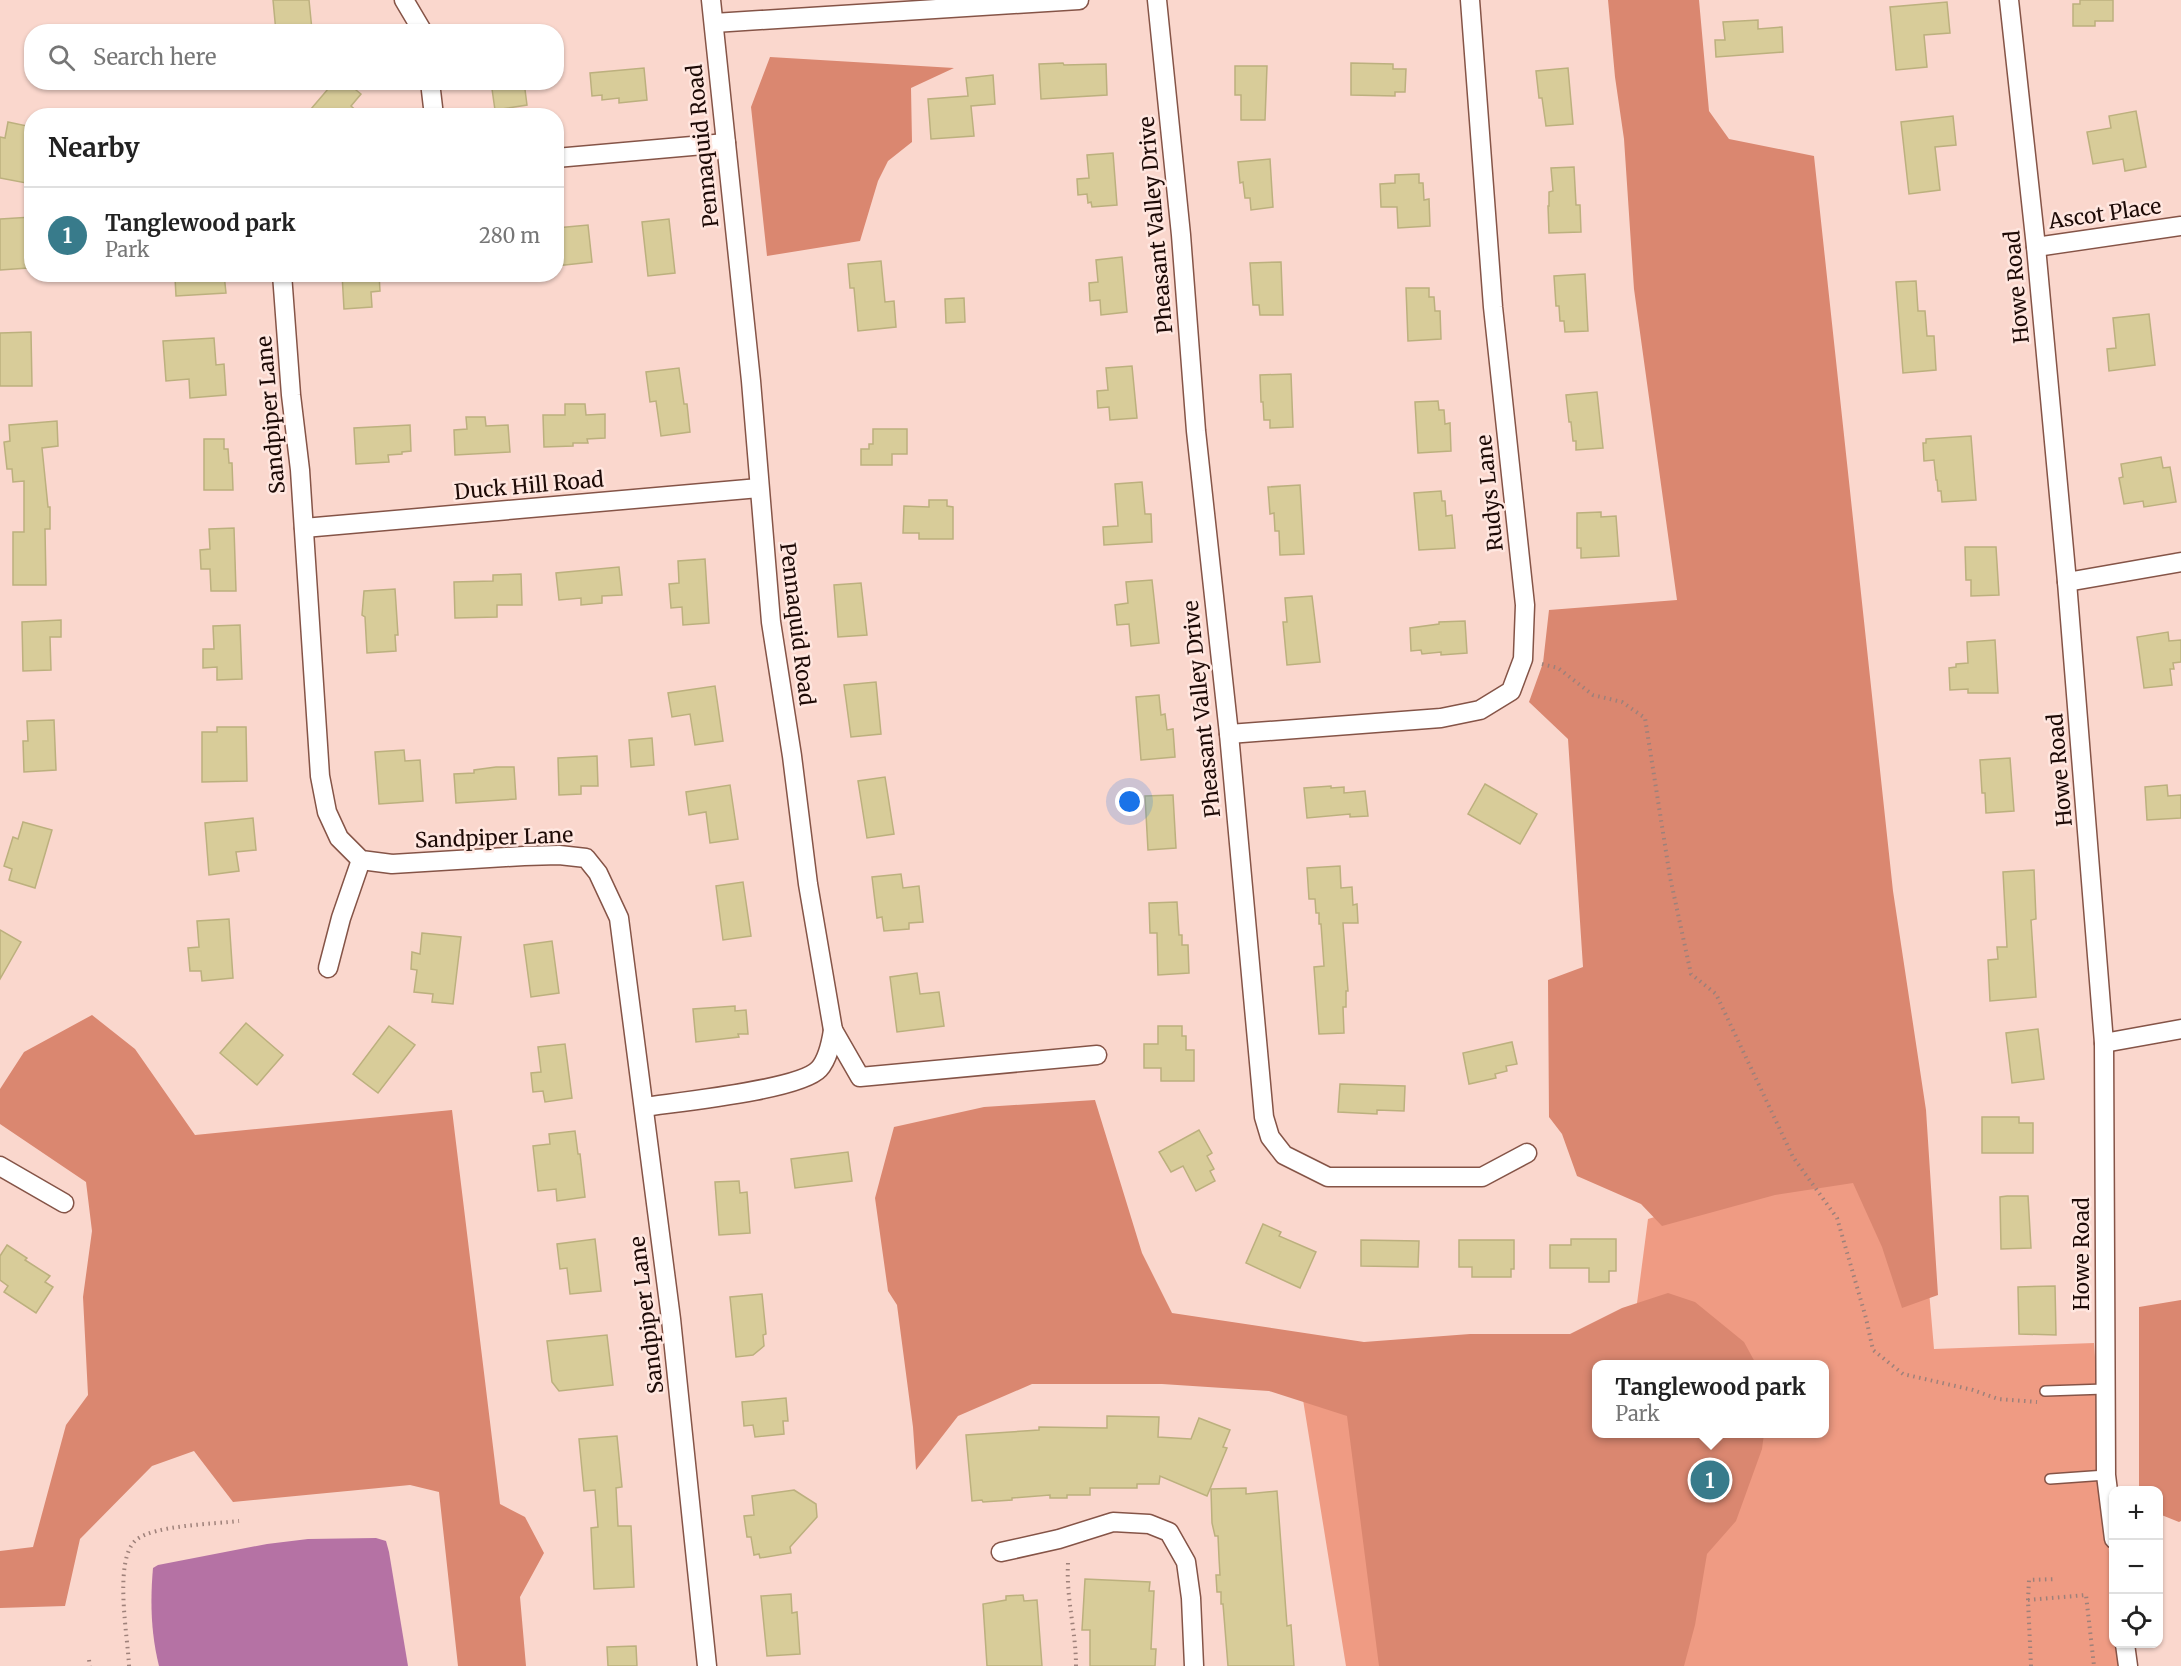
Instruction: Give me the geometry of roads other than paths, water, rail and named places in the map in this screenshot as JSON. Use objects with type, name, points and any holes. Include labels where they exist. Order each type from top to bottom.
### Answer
[{"type":"street","points":[[404,0],[418,24]]},
{"type":"street","name":"Pennaquid Road","points":[[644,1107],[776,1087],[802,1078],[819,1070],[831,1047],[833,1030],[808,884],[792,756],[771,622],[751,381],[711,0]]},
{"type":"street","points":[[714,23],[1079,0]]},
{"type":"street","name":"Pheasant Valley Drive","points":[[1157,0],[1181,235],[1196,430],[1229,734],[1264,1117],[1270,1137],[1284,1155],[1328,1177],[1482,1177],[1527,1153]]},
{"type":"street","name":"Rudys Lane","points":[[1229,734],[1441,718],[1480,710],[1511,691],[1523,659],[1525,604],[1493,307],[1470,0]]},
{"type":"street","name":"Howe Road","points":[[2009,0],[2036,247],[2067,582],[2104,1043],[2105,1389],[2106,1475],[2109,1499]]},
{"type":"street","points":[[431,90],[433,108]]},
{"type":"street","points":[[564,157],[726,143]]},
{"type":"street","name":"Ascot Place","points":[[2036,247],[2181,226]]},
{"type":"street","name":"Sandpiper Lane","points":[[283,282],[304,528],[320,776],[327,812],[339,838],[361,860],[392,864],[524,856],[559,855],[586,858],[598,873],[619,918],[670,1318],[707,1666]]},
{"type":"street","name":"Duck Hill Road","points":[[304,528],[759,488]]},
{"type":"street","points":[[2067,582],[2181,562]]},
{"type":"street","points":[[328,968],[341,918],[361,860]]},
{"type":"street","points":[[2104,1043],[2181,1029]]},
{"type":"street","points":[[833,1030],[860,1077],[1097,1055]]},
{"type":"street","points":[[0,1166],[64,1203]]},
{"type":"street","points":[[1001,1552],[1059,1539],[1113,1522],[1149,1524],[1169,1532],[1186,1562],[1191,1598],[1194,1666]]},
{"type":"street","points":[[2126,1648],[2128,1666]]},
{"type":"lane","points":[[2044,1391],[2105,1389]]},
{"type":"lane","points":[[2050,1479],[2106,1475]]},
{"type":"place","name":"Tanglewood park","points":[[1710,1480]]}]
